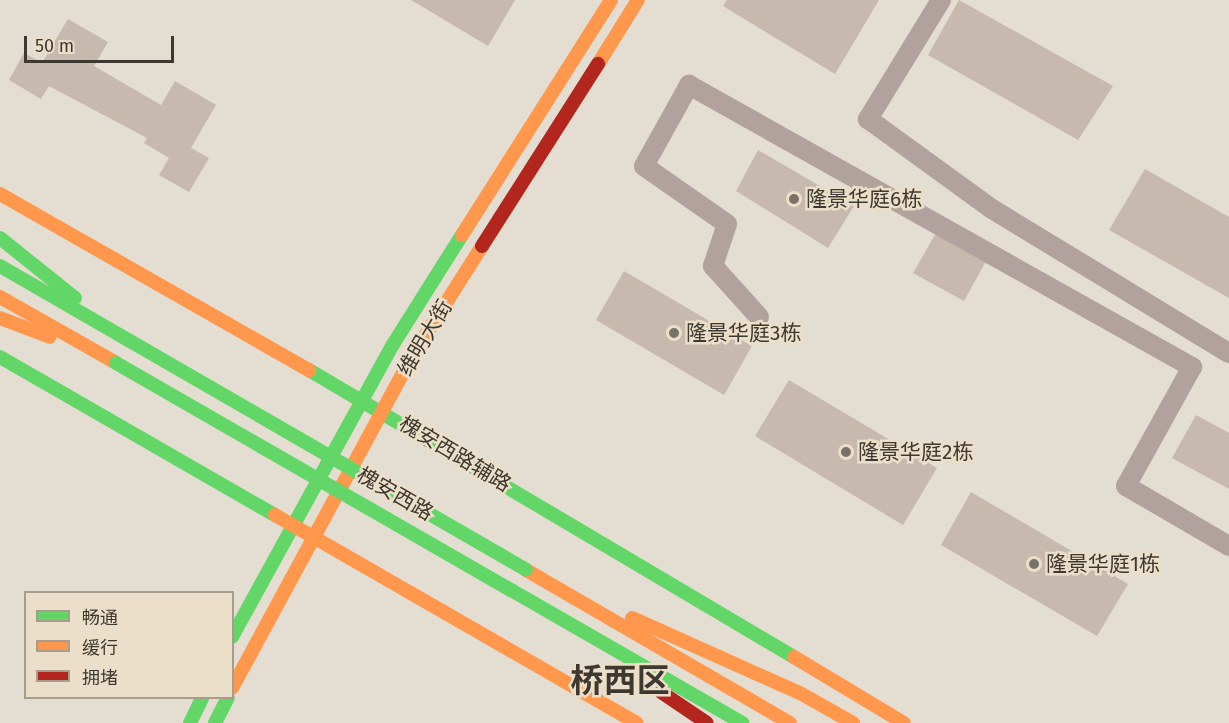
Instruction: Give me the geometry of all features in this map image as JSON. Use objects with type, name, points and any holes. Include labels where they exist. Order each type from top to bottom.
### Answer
[{"type":"main road","name":"维明大街","points":[[234,633],[362,400],[611,0]]},
{"type":"main road","name":"维明大街","points":[[234,684],[310,538],[382,411],[638,0]]},
{"type":"main road","name":"槐安西路辅路","points":[[0,194],[382,411],[904,723]]},
{"type":"main road","points":[[0,238],[130,341]]},
{"type":"main road","name":"槐安西路","points":[[0,266],[790,723]]},
{"type":"main road","name":"槐安西路","points":[[0,297],[742,723]]},
{"type":"main road","points":[[0,318],[116,363]]},
{"type":"main road","points":[[0,357],[310,538],[636,723]]},
{"type":"main road","points":[[526,570],[800,693],[853,723]]},
{"type":"main road","points":[[511,590],[707,723]]},
{"type":"main road","points":[[190,723],[202,699]]},
{"type":"main road","points":[[215,723],[227,699]]},
{"type":"street","points":[[942,0],[868,119],[992,209],[1229,354]]},
{"type":"street","points":[[759,317],[712,266],[727,224],[644,166],[689,85],[1192,367],[1126,486],[1229,546]]},
{"type":"building","points":[[411,0],[515,0],[488,46]]},
{"type":"building","points":[[727,0],[879,0],[835,74],[723,6]]},
{"type":"building","points":[[959,0],[1113,86],[1078,140],[928,55]]},
{"type":"building","points":[[68,19],[108,42],[94,66],[161,105],[175,81],[216,105],[191,148],[209,158],[189,192],[159,175],[169,158],[144,143],[147,138],[49,86],[41,99],[9,80],[24,53],[42,63]]},
{"type":"building","name":"隆景华庭6栋","points":[[758,150],[854,206],[828,248],[736,191]]},
{"type":"building","points":[[1145,169],[1229,217],[1229,298],[1109,230]]},
{"type":"building","points":[[936,233],[986,261],[964,301],[913,273]]},
{"type":"building","name":"隆景华庭3栋","points":[[624,271],[752,346],[724,395],[596,320]]},
{"type":"building","name":"隆景华庭2栋","points":[[789,380],[937,468],[903,525],[755,436]]},
{"type":"building","points":[[1196,415],[1229,433],[1229,489],[1172,458]]},
{"type":"building","name":"隆景华庭1栋","points":[[971,492],[1128,584],[1097,636],[941,545]]},
{"type":"traffic: fast","points":[[234,633],[392,346],[462,235]]},
{"type":"traffic: fast","points":[[0,238],[75,298]]},
{"type":"traffic: fast","points":[[0,266],[130,341]]},
{"type":"traffic: fast","points":[[130,341],[526,570]]},
{"type":"traffic: fast","points":[[0,357],[275,515]]},
{"type":"traffic: fast","points":[[116,363],[511,590]]},
{"type":"traffic: fast","points":[[309,370],[794,657]]},
{"type":"traffic: fast","points":[[511,590],[742,723]]},
{"type":"traffic: fast","points":[[190,723],[202,699]]},
{"type":"traffic: fast","points":[[215,723],[227,699]]},
{"type":"traffic: slow","points":[[462,235],[611,0]]},
{"type":"traffic: slow","points":[[598,64],[638,0]]},
{"type":"traffic: slow","points":[[0,194],[309,370]]},
{"type":"traffic: slow","points":[[234,684],[411,358],[482,246]]},
{"type":"traffic: slow","points":[[0,297],[116,363]]},
{"type":"traffic: slow","points":[[0,318],[50,337]]},
{"type":"traffic: slow","points":[[275,515],[636,723]]},
{"type":"traffic: slow","points":[[526,570],[790,723]]},
{"type":"traffic: slow","points":[[632,618],[800,693],[853,723]]},
{"type":"traffic: slow","points":[[794,657],[904,723]]},
{"type":"traffic: jam","points":[[482,246],[598,64]]},
{"type":"traffic: jam","points":[[661,692],[707,723]]},
{"type":"place","name":"隆景华庭6栋","points":[[794,199]]},
{"type":"place","name":"隆景华庭3栋","points":[[674,333]]},
{"type":"place","name":"隆景华庭2栋","points":[[846,452]]},
{"type":"place","name":"隆景华庭1栋","points":[[1034,564]]},
{"type":"district","name":"桥西区","points":[[620,682]]}]
